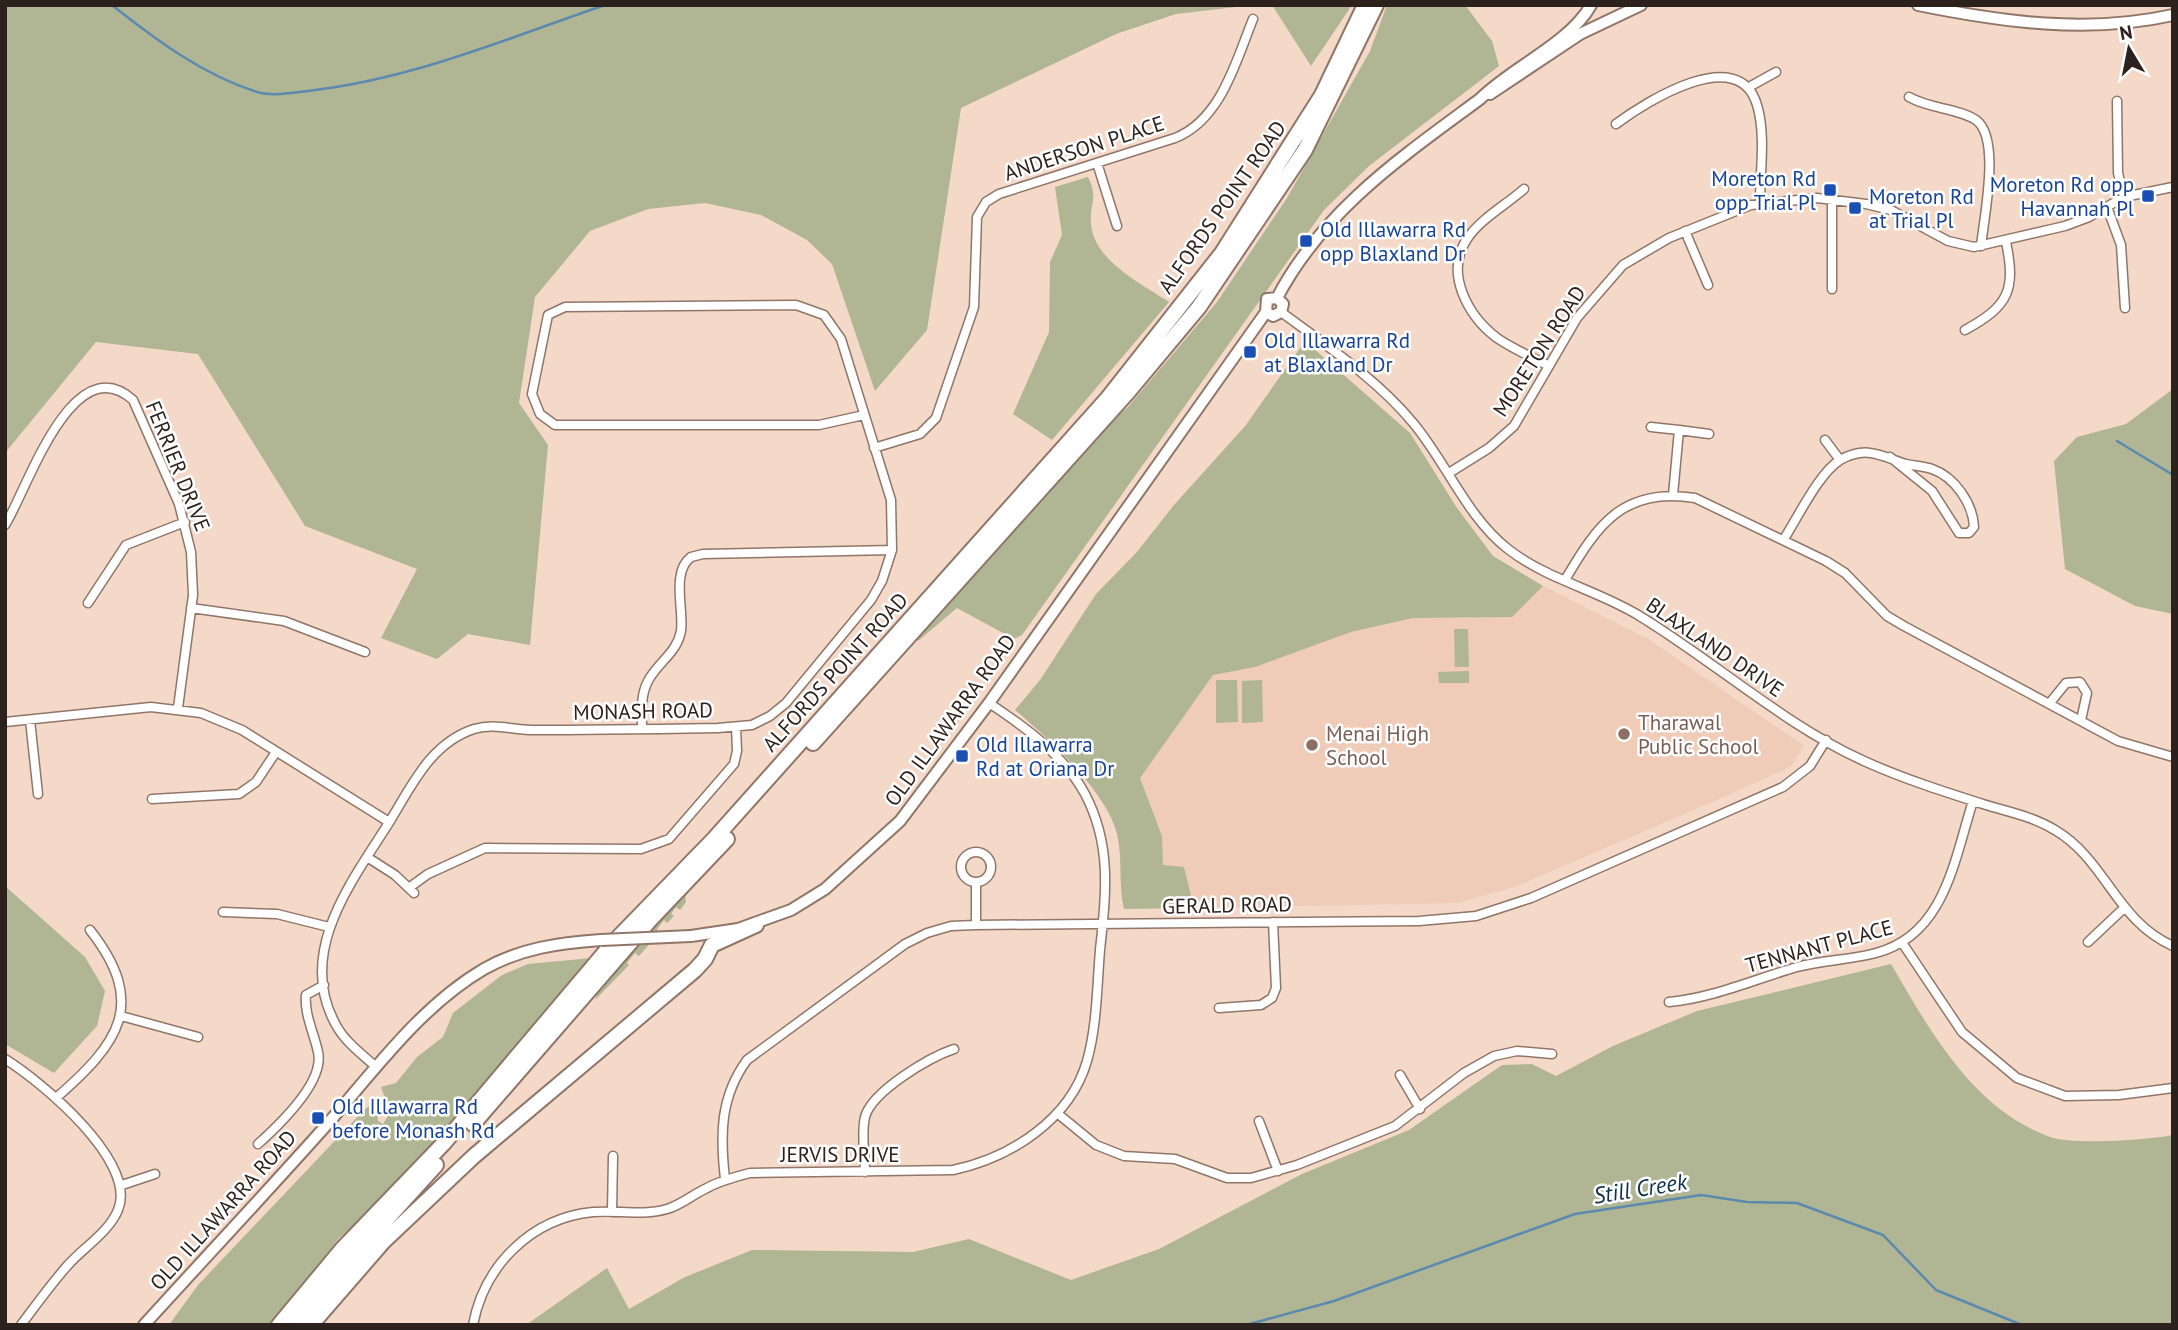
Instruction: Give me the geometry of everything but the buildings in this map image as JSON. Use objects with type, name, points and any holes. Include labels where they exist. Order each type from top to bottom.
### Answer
[{"type":"highway","name":"ALFORDS POINT ROAD","points":[[279,1325],[343,1248],[444,1143],[612,944],[714,839],[1107,399],[1222,253],[1322,94],[1365,5]]},
{"type":"highway","name":"ALFORDS POINT ROAD","points":[[297,1325],[345,1265],[503,1091],[650,920],[886,663],[1199,307],[1305,150],[1376,5]]},
{"type":"highway","points":[[311,1325],[383,1242],[474,1156],[695,970],[712,945],[756,925]]},
{"type":"street","points":[[1277,298],[1283,304],[1281,312],[1273,316],[1266,312],[1264,304],[1267,299],[1277,298],[1332,220],[1359,191],[1480,99],[1498,81],[1578,23],[1591,5]]},
{"type":"street","points":[[1480,99],[1506,86],[1587,30],[1641,5]]},
{"type":"street","points":[[1918,5],[1989,19],[2063,25],[2137,21],[2173,15]]},
{"type":"street","name":"ANDERSON PLACE","points":[[874,448],[920,434],[936,418],[974,307],[976,224],[986,202],[999,194],[1175,138],[1201,123],[1214,106],[1253,19]]},
{"type":"street","points":[[1749,88],[1776,72]]},
{"type":"street","points":[[1616,124],[1643,106],[1706,77],[1721,76],[1749,88],[1759,119],[1760,202]]},
{"type":"street","points":[[1909,97],[1928,107],[1975,120],[1987,133],[1990,148],[1982,246]]},
{"type":"street","points":[[2117,101],[2118,173],[2124,197]]},
{"type":"street","points":[[1097,163],[1117,226]]},
{"type":"street","name":"MORETON ROAD","points":[[1449,473],[1506,435],[1528,406],[1583,308],[1613,275],[1639,254],[1685,231],[1760,202],[1832,199],[1879,206],[1948,241],[1982,246],[2079,222],[2124,197],[2173,187]]},
{"type":"street","points":[[1524,189],[1469,237],[1460,253],[1458,277],[1465,298],[1488,330],[1549,366]]},
{"type":"street","points":[[1832,199],[1832,289]]},
{"type":"street","points":[[2107,207],[2121,245],[2125,307]]},
{"type":"street","points":[[1685,231],[1709,285]]},
{"type":"street","points":[[1965,330],[1994,312],[2008,293],[2011,278],[2006,242]]},
{"type":"street","name":"MONASH ROAD","points":[[376,1067],[344,1038],[335,1024],[324,985],[328,927],[389,822],[426,764],[441,748],[467,732],[494,726],[531,730],[736,727],[770,716],[814,672],[871,600],[883,581],[892,550],[892,509],[864,415],[838,332],[830,320],[811,308],[796,305],[565,307],[552,312],[545,320],[532,394],[540,414],[555,425],[818,425],[864,415]]},
{"type":"street","name":"OLD ILLAWARRA ROAD","points":[[145,1325],[376,1067],[446,997],[483,970],[514,955],[545,946],[601,940],[691,936],[756,925],[809,900],[863,859],[908,812],[989,703],[1108,530],[1266,312]]},
{"type":"street","name":"BLAXLAND DRIVE","points":[[1281,312],[1399,407],[1449,473],[1488,532],[1535,567],[1656,626],[1826,740],[1880,768],[2029,818],[2064,836],[2093,863],[2123,909],[2140,926],[2173,946]]},
{"type":"street","name":"FERRIER DRIVE","points":[[5,525],[35,460],[51,433],[83,399],[104,389],[123,392],[138,406],[185,522],[192,561],[191,608],[178,708]]},
{"type":"street","points":[[1651,427],[1709,434]]},
{"type":"street","points":[[1673,495],[1679,430]]},
{"type":"street","points":[[1825,440],[1840,460]]},
{"type":"street","points":[[1784,539],[1830,468],[1840,460],[1857,453],[1880,452],[1932,491],[1959,533],[1969,533],[1974,527],[1973,516],[1947,477],[1932,468],[1889,457]]},
{"type":"street","points":[[1565,580],[1590,538],[1607,519],[1627,505],[1650,497],[1673,495],[1713,505],[1784,539],[1845,573],[1887,616],[2118,741],[2173,757]]},
{"type":"street","points":[[88,603],[126,545],[185,522]]},
{"type":"street","points":[[642,729],[645,687],[653,673],[672,652],[679,638],[681,572],[686,561],[696,555],[892,550]]},
{"type":"street","points":[[191,608],[284,621],[365,652]]},
{"type":"street","points":[[2049,704],[2066,683],[2080,682],[2087,693],[2081,720]]},
{"type":"street","name":"JERVIS DRIVE","points":[[473,1325],[485,1285],[519,1243],[544,1227],[572,1216],[670,1208],[725,1180],[776,1171],[953,1170],[1008,1152],[1057,1113],[1082,1076],[1090,1051],[1103,924],[1106,859],[1085,794],[1052,752],[989,703]]},
{"type":"street","points":[[5,722],[137,707],[178,708],[222,720],[389,822]]},
{"type":"street","points":[[30,720],[38,794]]},
{"type":"street","points":[[367,857],[412,890],[428,874],[485,848],[641,849],[663,843],[734,764],[736,727]]},
{"type":"street","name":"GERALD ROAD","points":[[725,1180],[722,1130],[724,1102],[733,1080],[747,1060],[905,944],[927,933],[951,926],[976,925],[1447,920],[1504,908],[1783,787],[1810,766],[1826,740]]},
{"type":"street","points":[[152,799],[239,794],[256,782],[276,752]]},
{"type":"street","name":"TENNANT PLACE","points":[[1669,1002],[1695,1000],[1806,965],[1875,954],[1903,944],[1937,910],[1973,801]]},
{"type":"street","points":[[976,882],[976,925]]},
{"type":"street","points":[[2088,942],[2123,909]]},
{"type":"street","points":[[223,912],[277,914],[328,927]]},
{"type":"street","points":[[1219,1008],[1261,1005],[1272,998],[1276,988],[1273,922]]},
{"type":"street","points":[[55,1098],[107,1043],[121,1016],[122,989],[116,967],[90,930]]},
{"type":"street","points":[[1903,944],[1962,1032],[2017,1077],[2065,1096],[2119,1095],[2173,1088]]},
{"type":"street","points":[[258,1144],[288,1118],[319,1069],[319,1056],[305,1005],[306,995],[324,985]]},
{"type":"street","points":[[121,1016],[198,1037]]},
{"type":"street","points":[[865,1172],[864,1127],[873,1103],[934,1056],[954,1049]]},
{"type":"street","points":[[1057,1113],[1096,1145],[1124,1156],[1175,1158],[1238,1179],[1278,1171],[1395,1126],[1464,1073],[1494,1056],[1517,1051],[1552,1054]]},
{"type":"street","points":[[5,1059],[55,1098],[108,1158],[122,1185],[120,1204],[113,1219],[69,1264],[21,1325]]},
{"type":"street","points":[[1400,1075],[1420,1109]]},
{"type":"street","points":[[1259,1121],[1278,1171]]},
{"type":"street","points":[[612,1212],[613,1156]]},
{"type":"street","points":[[122,1185],[155,1174]]},
{"type":"shaded area","name":"Menai High School","points":[[1543,586],[1648,639],[1804,746],[1790,767],[1517,886],[1458,903],[1194,908],[1184,867],[1163,865],[1162,836],[1140,777],[1213,675],[1255,667],[1351,632],[1413,618],[1512,617]]},
{"type":"green space","points":[[5,5],[1253,5],[1176,14],[1116,34],[961,108],[927,330],[875,391],[832,264],[807,240],[761,215],[705,203],[648,209],[590,231],[535,297],[519,403],[548,445],[530,645],[468,634],[437,659],[381,638],[417,569],[305,526],[198,354],[96,342],[5,453]]},
{"type":"green space","points":[[1272,5],[1352,5],[1311,66]]},
{"type":"green space","points":[[1387,5],[1465,5],[1492,41],[1499,66],[1369,166],[1324,210],[1022,635],[1014,639],[957,608],[918,641],[927,625],[1110,421],[1127,408],[1217,302],[1287,198],[1370,51]]},
{"type":"green space","points":[[1088,177],[1093,196],[1091,224],[1101,249],[1121,270],[1169,302],[1052,440],[1013,414],[1049,332],[1050,262],[1062,235],[1055,187]]},
{"type":"green space","points":[[1305,341],[1410,433],[1457,508],[1493,556],[1543,586],[1512,617],[1413,618],[1351,632],[1255,667],[1213,675],[1140,778],[1162,836],[1163,865],[1184,867],[1194,908],[1124,909],[1119,843],[1111,818],[1075,767],[1015,710],[1040,680],[1096,594],[1136,553],[1174,505],[1246,425]]},
{"type":"green space","points":[[2173,389],[2173,614],[2135,606],[2065,569],[2054,461],[2077,437],[2126,424]]},
{"type":"green space","points":[[1454,629],[1468,629],[1469,667],[1455,667]]},
{"type":"green space","points":[[1469,671],[1469,683],[1439,683],[1438,672]]},
{"type":"green space","points":[[1216,680],[1237,680],[1238,722],[1216,723]]},
{"type":"green space","points":[[1262,680],[1263,722],[1242,723],[1242,681]]},
{"type":"green space","points":[[5,886],[85,957],[105,991],[97,1026],[54,1073],[5,1044]]},
{"type":"green space","points":[[685,892],[686,902],[680,910],[676,907],[671,914],[674,916],[667,923],[664,920],[657,929],[660,932],[639,956],[635,953],[627,963],[629,965],[595,1000],[599,989]]},
{"type":"green space","points":[[592,958],[545,1010],[442,1135],[370,1212],[339,1238],[271,1325],[169,1325],[198,1285],[365,1109],[376,1102],[378,1121],[383,1124],[390,1113],[381,1087],[396,1083],[417,1057],[443,1037],[453,1013],[502,975],[528,964]]},
{"type":"green space","points":[[1891,964],[1921,1015],[1956,1065],[1998,1108],[2023,1124],[2050,1137],[2075,1141],[2146,1139],[2173,1135],[2173,1325],[526,1325],[607,1268],[629,1309],[685,1277],[752,1250],[913,1252],[969,1239],[1071,1280],[1159,1249],[1302,1174],[1409,1130],[1502,1065],[1532,1064],[1556,1076],[1613,1046],[1697,1011]]},
{"type":"waterway","points":[[112,5],[199,66],[237,85],[257,92],[278,94],[390,76],[498,43],[605,5]]},
{"type":"waterway","points":[[2117,441],[2173,475]]},
{"type":"waterway","name":"Still Creek","points":[[1246,1325],[1334,1301],[1575,1214],[1701,1195],[1747,1202],[1797,1203],[1883,1235],[1936,1290],[2022,1325]]},
{"type":"place","name":"Moreton Rd opp Trial Pl","points":[[1830,190]]},
{"type":"place","name":"Moreton Rd opp Havannah Pl","points":[[2148,196]]},
{"type":"place","name":"Moreton Rd at Trial Pl","points":[[1855,208]]},
{"type":"place","name":"Old Illawarra Rd opp Blaxland Dr","points":[[1306,241]]},
{"type":"place","name":"Old Illawarra Rd at Blaxland Dr","points":[[1250,352]]},
{"type":"place","name":"Tharawal Public School","points":[[1624,734]]},
{"type":"place","name":"Menai High School","points":[[1312,745]]},
{"type":"place","name":"Old Illawarra Rd at Oriana Dr","points":[[962,756]]},
{"type":"place","name":"Old Illawarra Rd before Monash Rd","points":[[318,1118]]}]
